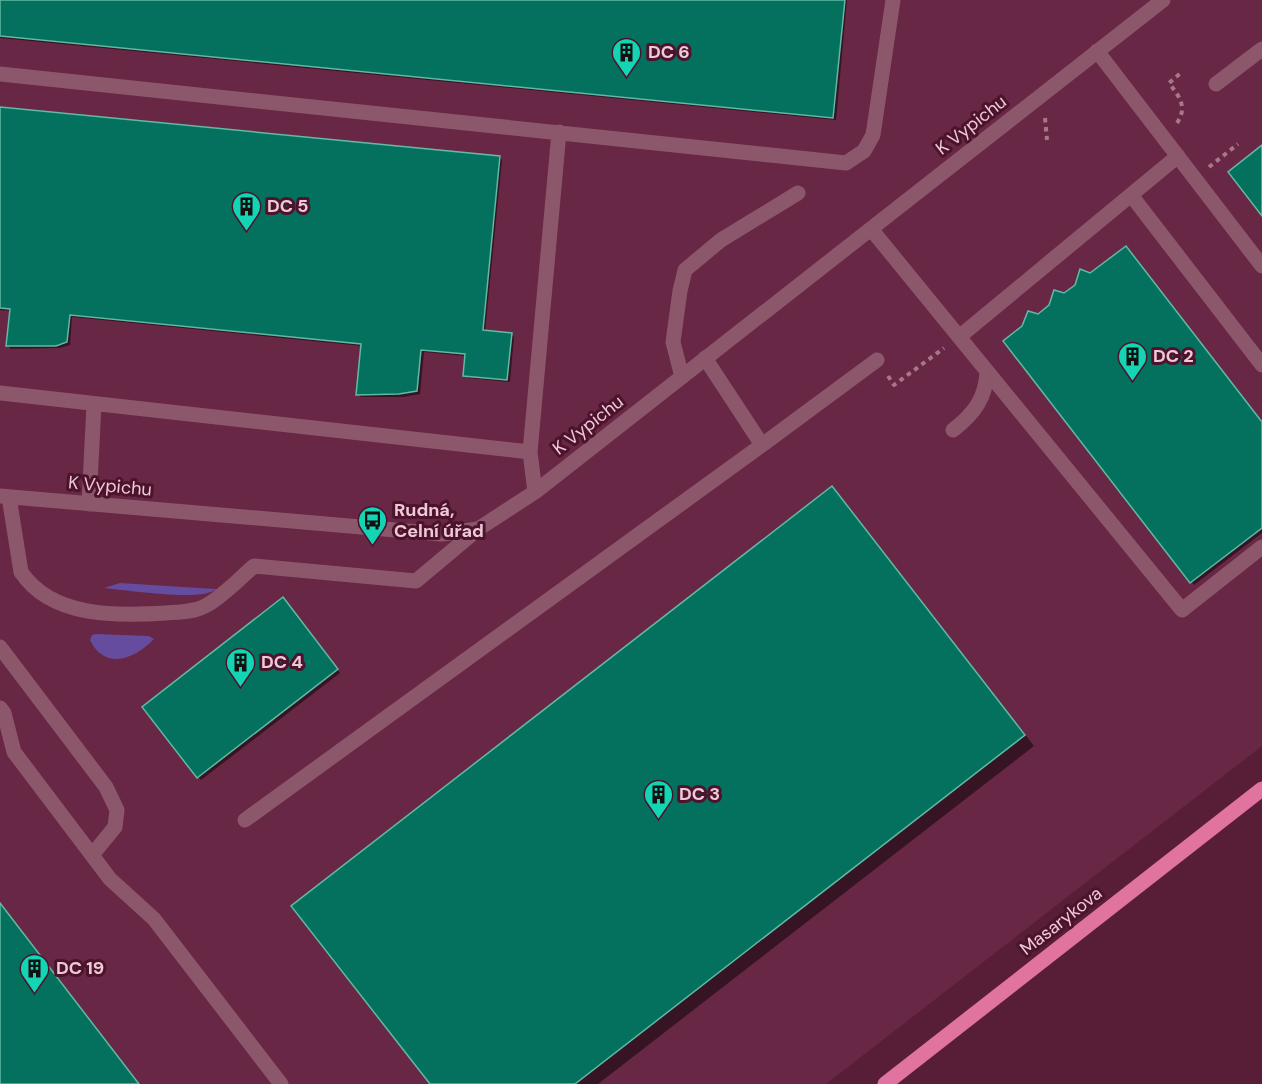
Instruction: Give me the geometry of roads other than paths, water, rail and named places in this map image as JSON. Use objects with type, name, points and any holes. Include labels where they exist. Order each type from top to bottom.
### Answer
[{"type":"main road","name":"Masarykova","points":[[885,1084],[1262,789]]},
{"type":"street","points":[[0,74],[846,163],[864,151],[873,135],[893,0]]},
{"type":"street","name":"K Vypichu","points":[[4,497],[442,534],[478,529],[535,492],[1163,0]]},
{"type":"street","points":[[1216,84],[1262,49]]},
{"type":"street","points":[[1097,51],[1262,266]]},
{"type":"street","points":[[535,492],[530,452],[559,132]]},
{"type":"street","points":[[959,337],[1178,156]]},
{"type":"street","points":[[682,376],[673,342],[685,270],[721,240],[798,193]]},
{"type":"street","points":[[1131,195],[1262,365]]},
{"type":"street","points":[[871,229],[1182,610],[1262,547]]},
{"type":"street","points":[[705,358],[762,446]]},
{"type":"street","points":[[245,820],[762,446],[877,360]]},
{"type":"street","points":[[953,430],[973,413],[982,400],[987,385],[987,371]]},
{"type":"street","points":[[0,393],[530,452]]},
{"type":"street","points":[[89,504],[94,404]]},
{"type":"street","points":[[4,497],[21,572],[28,582],[54,601],[81,611],[141,615],[188,611],[207,606],[254,566],[416,581],[478,529]]},
{"type":"street","points":[[0,647],[106,787],[117,810],[115,827],[92,855]]},
{"type":"street","points":[[0,708],[4,713],[14,752],[110,879],[154,919],[281,1084]]},
{"type":"place","name":"DC 6","points":[[627,78]]},
{"type":"place","name":"DC 5","points":[[246,232]]},
{"type":"place","name":"DC 2","points":[[1132,382]]},
{"type":"place","name":"Rudná, Celní úřad","points":[[373,546]]},
{"type":"place","name":"DC 4","points":[[240,688]]},
{"type":"place","name":"DC 3","points":[[658,820]]},
{"type":"place","name":"DC 19","points":[[35,994]]}]
